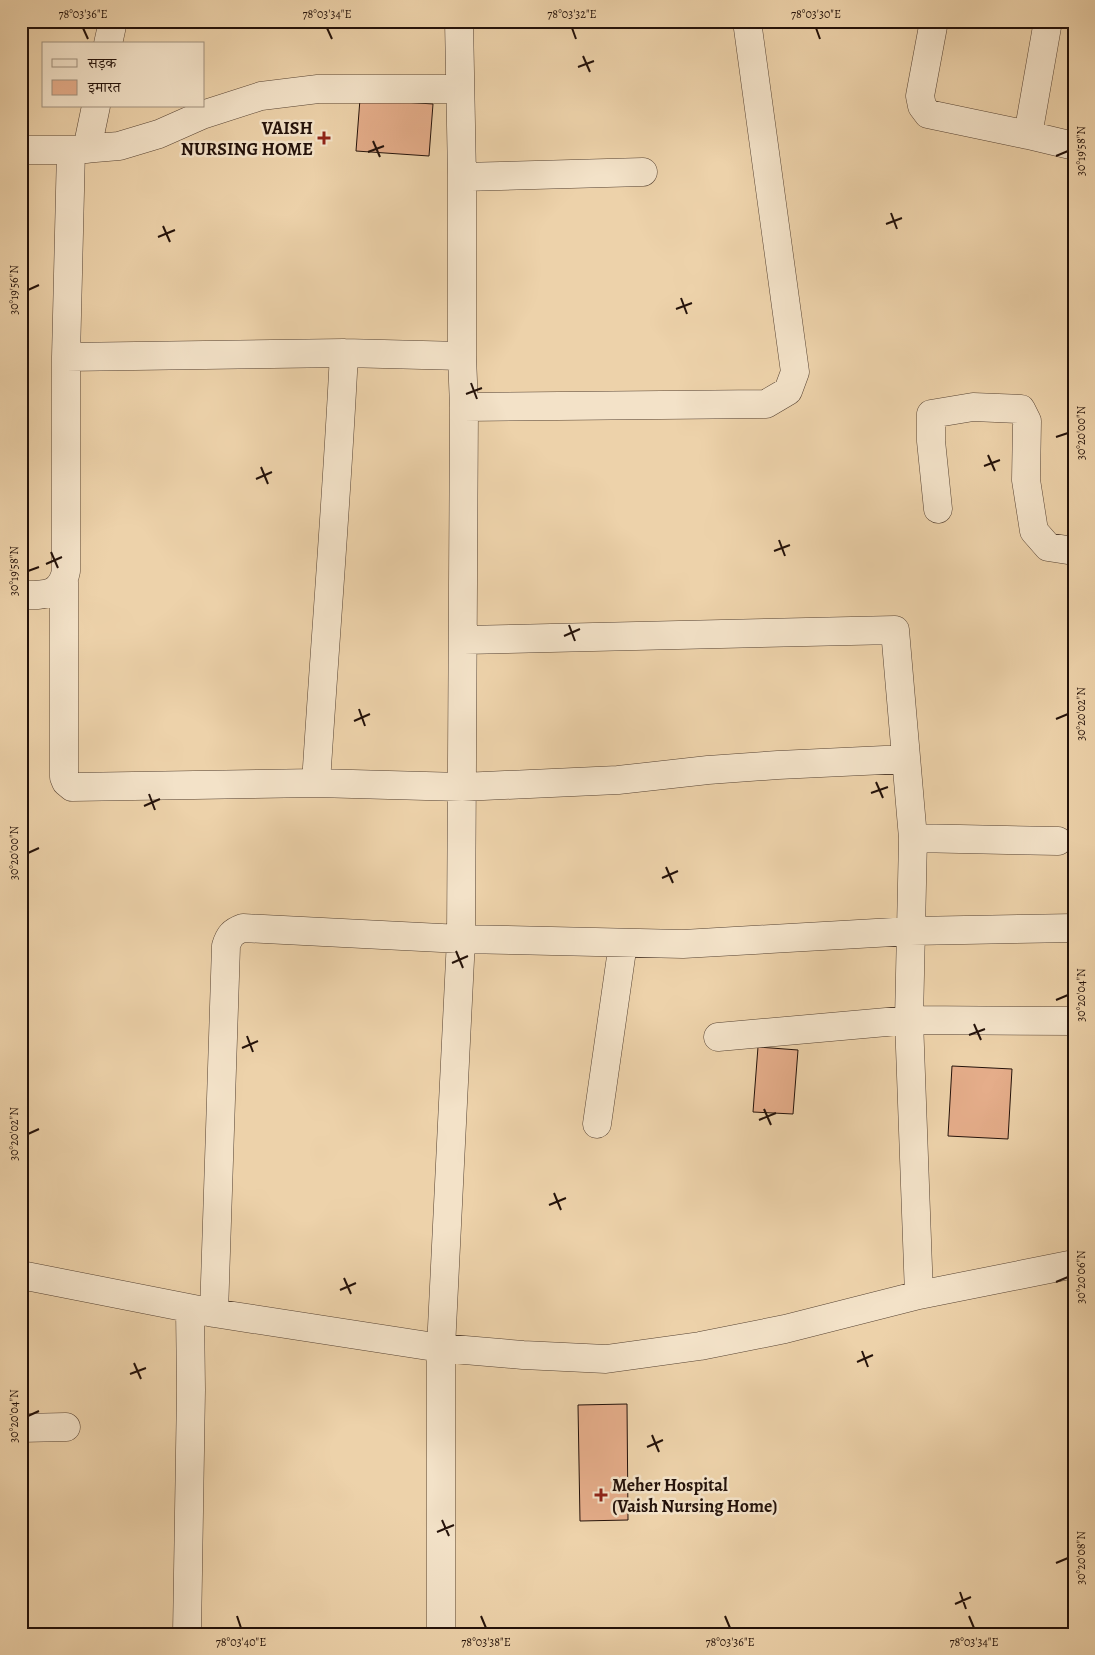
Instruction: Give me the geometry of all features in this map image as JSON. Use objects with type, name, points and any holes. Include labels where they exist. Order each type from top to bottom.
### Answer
[{"type":"street","points":[[108,42],[113,21]]},
{"type":"street","points":[[441,1634],[441,1348],[461,939],[464,408],[459,21]]},
{"type":"street","points":[[464,408],[766,404],[788,391],[794,372],[748,21]]},
{"type":"street","points":[[934,21],[920,96],[922,106],[928,114],[1074,146]]},
{"type":"street","points":[[1028,135],[1048,21]]},
{"type":"street","points":[[21,150],[79,150],[119,146],[160,134],[202,115],[261,96],[318,89],[459,89]]},
{"type":"street","points":[[95,108],[79,150],[66,357],[67,552],[64,582],[64,777],[69,785],[78,787],[316,783],[462,787],[618,780],[778,764],[906,759]]},
{"type":"street","points":[[462,177],[642,172]]},
{"type":"street","points":[[66,357],[344,353],[462,356]]},
{"type":"street","points":[[316,783],[338,474],[344,353]]},
{"type":"street","points":[[938,509],[931,441],[931,414],[973,407],[1021,409],[1027,421],[1026,480],[1034,531],[1048,548],[1074,551]]},
{"type":"street","points":[[21,595],[47,594],[56,590],[64,582]]},
{"type":"street","points":[[464,640],[895,630],[912,838],[909,1020],[919,1295]]},
{"type":"street","points":[[912,838],[1058,841]]},
{"type":"street","points":[[187,1634],[191,1390],[202,1311],[226,946],[233,932],[243,928],[461,939],[683,944],[911,931],[1074,928]]},
{"type":"street","points":[[597,1124],[623,943]]},
{"type":"street","points":[[718,1037],[909,1020],[1074,1021]]},
{"type":"street","points":[[21,1275],[202,1311],[441,1348],[523,1355],[606,1359],[700,1346],[785,1329],[919,1295],[1074,1264]]},
{"type":"street","points":[[21,1428],[66,1427]]},
{"type":"building","points":[[360,99],[433,104],[429,156],[356,151]]},
{"type":"building","points":[[758,1047],[798,1050],[793,1114],[753,1112]]},
{"type":"building","points":[[952,1066],[1012,1069],[1008,1139],[948,1136]]},
{"type":"building","points":[[627,1404],[628,1520],[580,1521],[578,1405]]},
{"type":"place","name":"VAISH NURSING HOME","points":[[324,138]]},
{"type":"place","name":"Meher Hospital (Vaish Nursing Home)","points":[[601,1495]]}]
